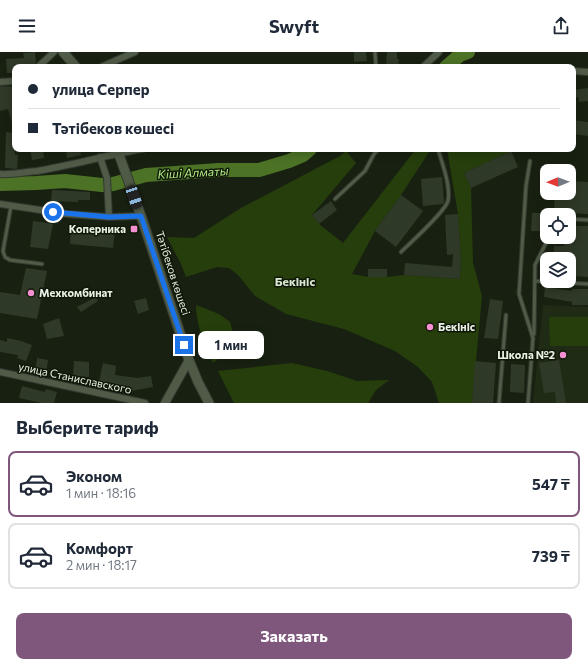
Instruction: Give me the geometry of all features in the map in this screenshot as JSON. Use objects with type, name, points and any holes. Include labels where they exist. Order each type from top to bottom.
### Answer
[{"type":"main road","points":[[63,52],[73,64]]},
{"type":"main road","name":"Тәтібеков көшесі","points":[[118,152],[189,360],[209,403]]},
{"type":"street","points":[[41,64],[54,52]]},
{"type":"street","points":[[108,64],[135,52]]},
{"type":"street","points":[[426,64],[439,52]]},
{"type":"street","points":[[576,71],[588,72]]},
{"type":"street","points":[[0,82],[12,81]]},
{"type":"street","points":[[0,174],[9,175],[57,168],[115,152]]},
{"type":"street","points":[[100,157],[107,178],[109,191],[109,217]]},
{"type":"street","points":[[0,204],[67,214],[109,217],[141,216]]},
{"type":"street","points":[[165,403],[189,360]]},
{"type":"street","name":"улица Станиславского","points":[[0,372],[145,403]]},
{"type":"lane","points":[[375,52],[376,64]]},
{"type":"lane","points":[[335,199],[365,171],[376,152]]},
{"type":"lane","points":[[401,252],[442,211],[448,201],[447,180],[439,152]]},
{"type":"lane","points":[[530,161],[526,186],[519,294],[533,338]]},
{"type":"lane","points":[[11,206],[3,251],[5,257],[10,260],[42,264]]},
{"type":"lane","points":[[576,219],[588,220]]},
{"type":"lane","points":[[528,403],[533,338],[535,265],[546,244]]},
{"type":"lane","points":[[534,282],[588,284]]},
{"type":"lane","points":[[498,403],[506,314]]},
{"type":"shaded area","name":"Школа №2","points":[[543,305],[588,307],[588,403],[533,403]]},
{"type":"green space","points":[[347,152],[356,163],[312,215],[319,224],[343,243],[414,152],[429,152],[375,231],[352,274],[368,277],[404,275],[460,279],[461,262],[458,214],[448,152],[509,152],[464,173],[471,188],[473,263],[482,296],[472,403],[439,403],[432,382],[418,367],[395,351],[344,329],[286,314],[255,296],[238,275],[229,268],[217,267],[186,277],[167,237],[194,238],[241,208]]},
{"type":"green space","points":[[196,305],[219,314],[230,322],[234,336],[230,349],[213,363],[201,334],[197,320]]},
{"type":"green space","points":[[549,317],[588,317],[588,346],[550,346]]},
{"type":"green space","points":[[292,363],[327,371],[357,381],[389,380],[376,390],[368,403],[234,403],[218,371]]},
{"type":"building","points":[[35,52],[35,64],[12,64],[12,73],[7,73],[6,59],[24,58],[23,53]]},
{"type":"building","points":[[354,52],[366,52],[367,61],[354,62]]},
{"type":"building","points":[[387,52],[397,52],[398,64],[386,64]]},
{"type":"building","points":[[0,86],[12,87],[12,123],[8,109],[0,111]]},
{"type":"building","points":[[588,88],[588,101],[579,102],[578,97],[576,97],[576,90]]},
{"type":"building","points":[[576,120],[588,122],[588,136],[576,134]]},
{"type":"building","points":[[6,132],[12,133],[12,152],[15,152],[15,155],[18,155],[17,169],[5,168]]},
{"type":"building","points":[[31,152],[43,152],[44,158],[32,160]]},
{"type":"building","points":[[66,152],[80,152],[81,155],[67,158]]},
{"type":"building","points":[[509,152],[511,152],[518,167],[471,188],[464,173]]},
{"type":"building","points":[[442,177],[443,204],[423,206],[421,179]]},
{"type":"building","points":[[576,181],[588,182],[588,214],[576,213],[576,208],[554,208],[555,200],[576,200]]},
{"type":"building","points":[[52,190],[90,192],[90,200],[78,200],[78,202],[51,201]]},
{"type":"building","points":[[401,195],[423,211],[396,247],[375,231]]},
{"type":"building","points":[[331,201],[337,210],[319,224],[312,215]]},
{"type":"building","points":[[532,213],[540,213],[540,231],[531,231]]},
{"type":"building","points":[[458,214],[461,262],[460,279],[404,275],[405,263],[452,267],[453,254],[447,255],[445,215]]},
{"type":"building","points":[[33,221],[53,224],[48,249],[30,247]]},
{"type":"building","points":[[71,226],[115,230],[113,248],[70,244]]},
{"type":"building","points":[[576,226],[588,226],[588,277],[576,276],[576,252],[554,252],[554,246],[564,246],[564,244],[576,244]]},
{"type":"building","name":"Мехкомбинат","points":[[26,268],[47,271],[37,319],[0,313],[0,292],[20,295]]},
{"type":"building","points":[[368,269],[387,269],[387,277],[368,277]]},
{"type":"building","points":[[545,288],[572,291],[572,289],[588,289],[588,305],[572,305],[572,302],[544,297]]},
{"type":"building","points":[[96,297],[98,301],[81,312],[77,307]]},
{"type":"building","points":[[146,298],[149,310],[138,314],[134,301]]},
{"type":"building","points":[[490,299],[503,301],[498,339],[484,338]]},
{"type":"building","points":[[59,318],[64,336],[47,339],[43,324]]},
{"type":"building","points":[[7,338],[32,345],[26,361],[17,358],[18,355],[0,352],[0,340],[7,342]]},
{"type":"building","points":[[37,358],[48,360],[46,374],[35,373]]},
{"type":"building","points":[[559,360],[566,403],[556,403],[555,392],[544,393],[539,363]]},
{"type":"building","points":[[74,361],[89,362],[89,377],[73,376]]},
{"type":"building","points":[[475,361],[496,363],[493,403],[472,403]]},
{"type":"building","points":[[103,363],[116,366],[115,375],[137,378],[151,376],[153,387],[130,391],[120,388],[120,386],[99,382]]},
{"type":"building","points":[[511,364],[525,365],[524,393],[510,392]]},
{"type":"building","points":[[22,386],[45,392],[46,389],[57,392],[54,403],[42,403],[19,398]]},
{"type":"waterway","name":"Кіші Алматы","points":[[450,64],[460,55],[468,52]]},
{"type":"waterway","name":"Кіші Алматы","points":[[0,184],[65,181],[102,185],[113,184],[146,175],[219,170],[259,170],[289,161],[306,152]]},
{"type":"place","name":"Коперника","points":[[134,229]]},
{"type":"place","name":"Мехкомбинат","points":[[31,293]]},
{"type":"place","name":"Бекініс","points":[[430,327]]},
{"type":"place","name":"Школа №2","points":[[563,355]]},
{"type":"district","name":"Бекініс","points":[[295,282]]},
{"type":"route","points":[[53,212],[109,217],[141,216],[184,345]]}]
